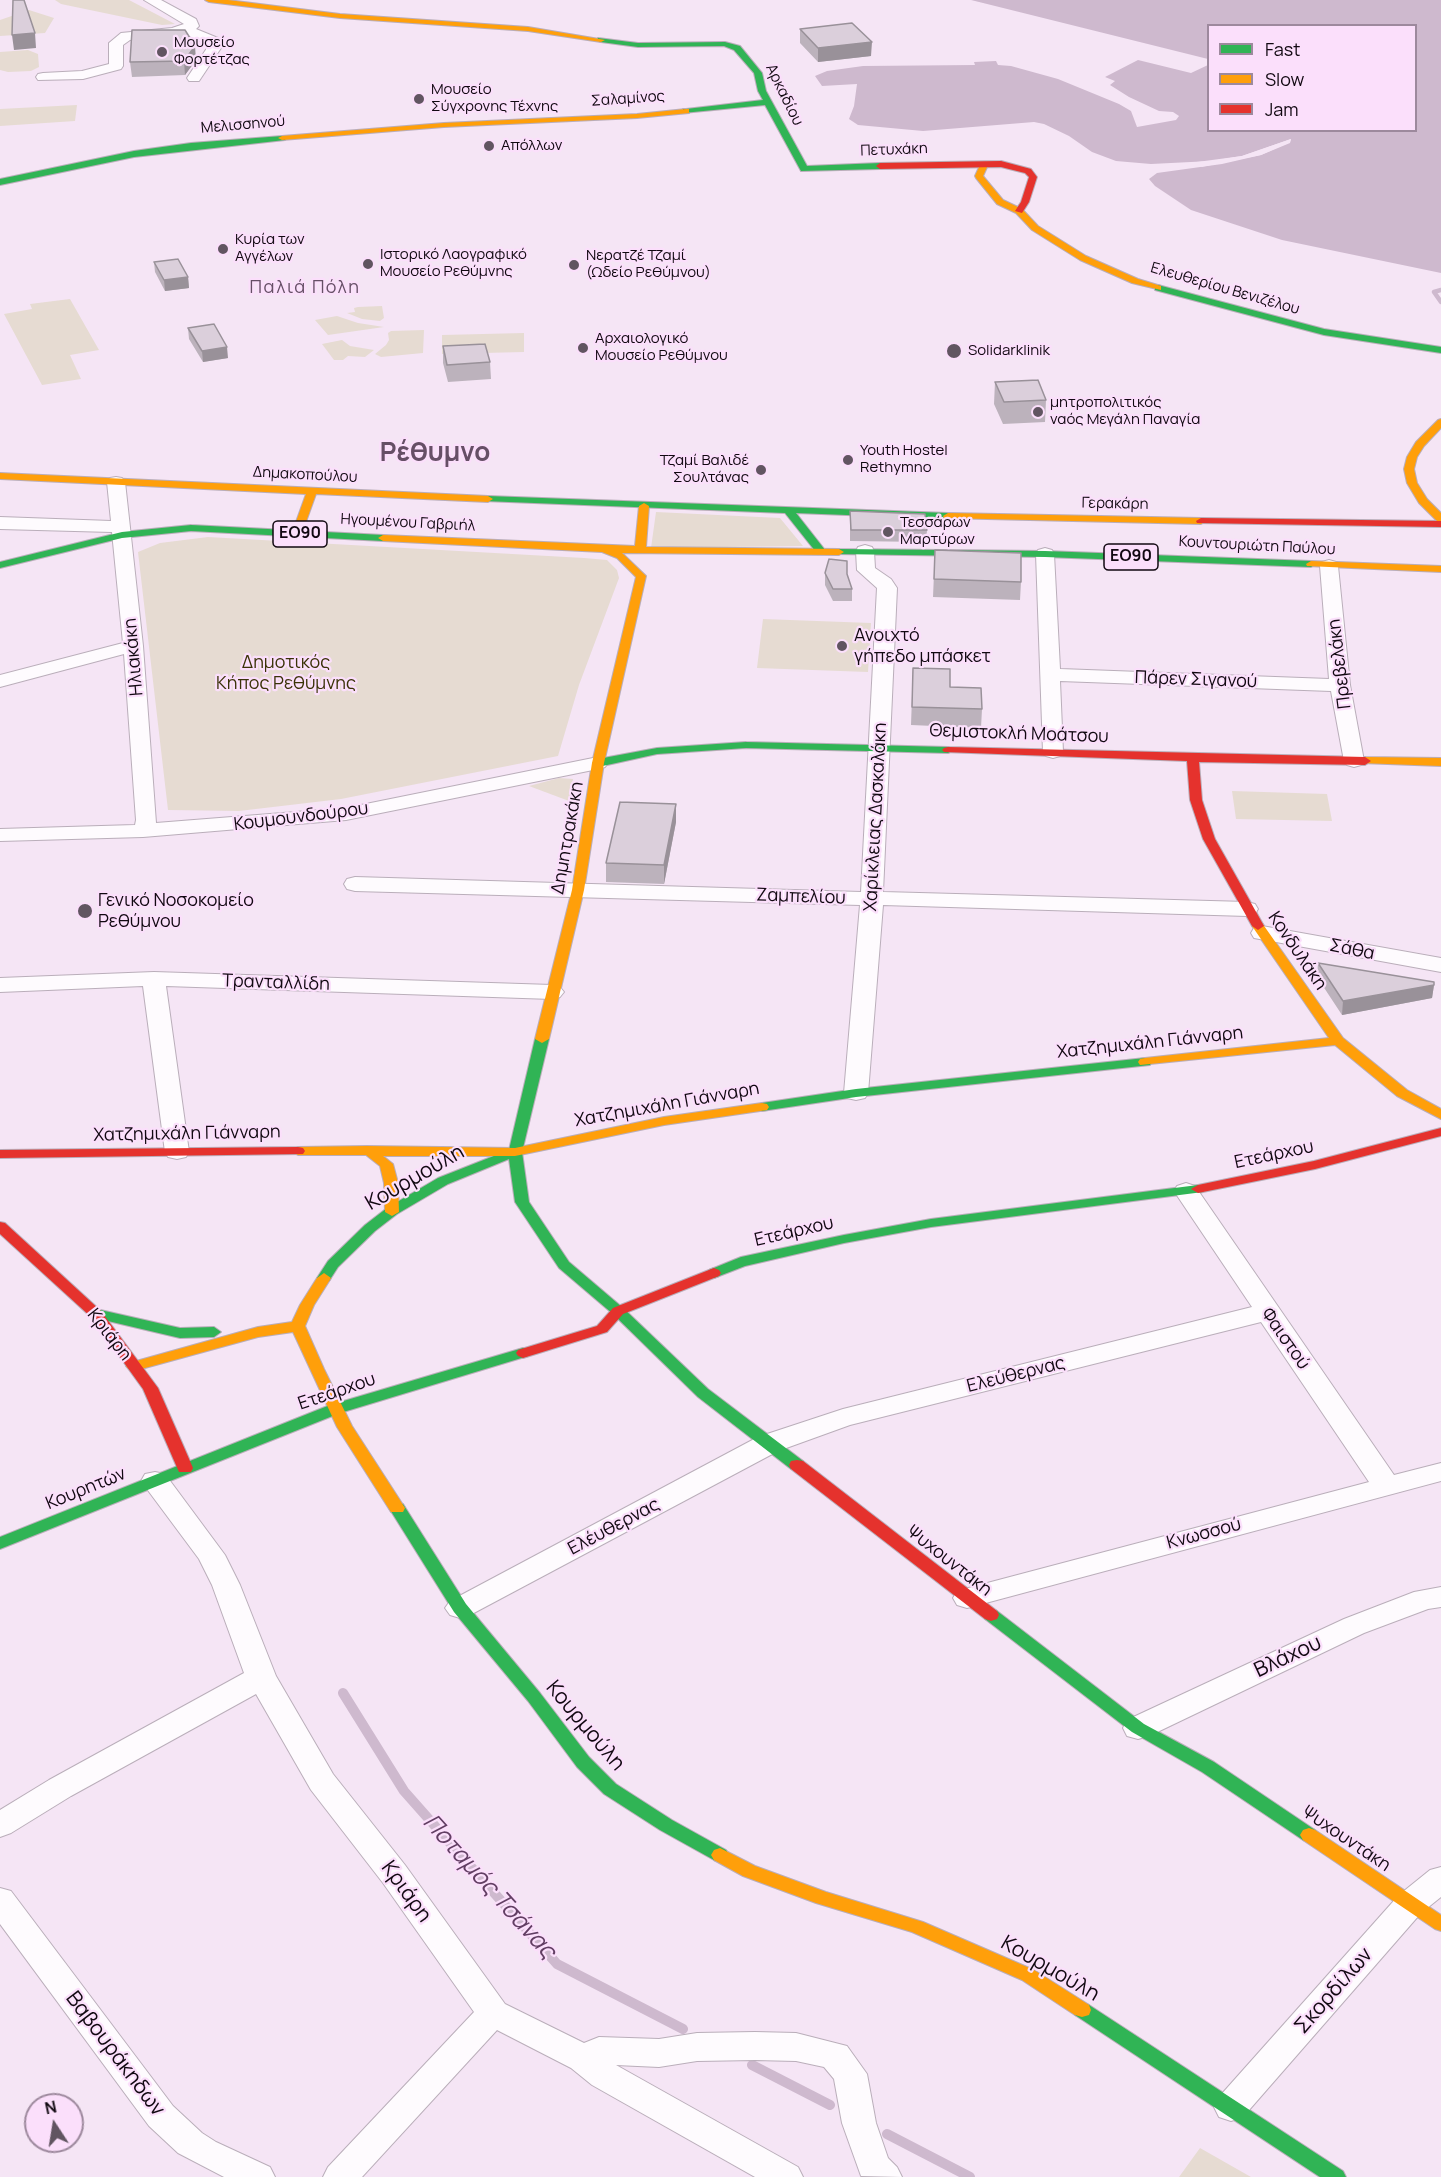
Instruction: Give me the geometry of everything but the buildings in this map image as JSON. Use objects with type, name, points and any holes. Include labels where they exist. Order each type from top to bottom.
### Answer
[{"type":"main road","name":"Αρκαδίου","points":[[209,0],[351,17],[528,29],[638,45],[725,44],[737,48],[758,73],[768,102],[804,169]]},
{"type":"main road","name":"Σαλαμίνος","points":[[491,122],[637,116],[768,102]]},
{"type":"main road","name":"Μελισσηνού","points":[[0,182],[180,147],[491,122]]},
{"type":"main road","name":"Πετυχάκη","points":[[804,169],[961,163],[1017,168],[1028,171],[1033,177],[1025,202],[1019,211]]},
{"type":"main road","name":"Ελευθερίου Βενιζέλου","points":[[984,165],[978,176],[1000,202],[1019,211],[1035,228],[1083,258],[1146,284],[1234,310],[1324,332],[1441,350]]},
{"type":"main road","points":[[1441,422],[1420,444],[1412,457],[1410,469],[1412,483],[1423,501],[1441,519]]},
{"type":"main road","name":"Δημακοπούλου","points":[[0,476],[644,506]]},
{"type":"main road","points":[[297,533],[312,492]]},
{"type":"main road","points":[[640,550],[644,506],[788,510],[820,550]]},
{"type":"main road","name":"Γερακάρη","points":[[788,510],[1061,520],[1441,524]]},
{"type":"main road","name":"Ηγουμένου Γαβριήλ","points":[[0,565],[122,531],[191,528],[603,549]]},
{"type":"main road","name":"ΕΟ90","points":[[603,549],[820,550]]},
{"type":"main road","name":"ΕΟ90","points":[[603,549],[651,569],[695,551]]},
{"type":"main road","name":"Κουντουριώτη Παύλου","points":[[820,550],[1045,554],[1441,569]]},
{"type":"main road","name":"Δημητρακάκη","points":[[514,1152],[578,890],[598,763],[651,569]]},
{"type":"main road","name":"Θεμιστοκλή Μοάτσου","points":[[598,763],[673,749],[746,745],[1053,752],[1193,758],[1441,762]]},
{"type":"main road","name":"Κονδυλάκη","points":[[1193,758],[1196,800],[1209,839],[1262,933],[1338,1041],[1402,1094],[1441,1115]]},
{"type":"main road","name":"Χατζημιχάλη Γιάνναρη","points":[[0,1154],[367,1150],[514,1152],[664,1121],[856,1093],[1338,1041]]},
{"type":"main road","name":"Ετεάρχου","points":[[185,1468],[335,1409],[602,1329],[618,1311],[741,1262],[844,1239],[931,1223],[1186,1191],[1315,1165],[1441,1132]]},
{"type":"main road","points":[[367,1150],[386,1164],[391,1183],[392,1212]]},
{"type":"main road","name":"Κουρμούλη","points":[[514,1152],[443,1181],[392,1212],[357,1240],[333,1264],[307,1305],[298,1326],[335,1409],[460,1608],[534,1697],[584,1762],[610,1789],[666,1825],[749,1871],[822,1898],[917,1927],[1028,1975],[1336,2177]]},
{"type":"main road","name":"Ψυχουντάκη","points":[[514,1152],[522,1202],[564,1265],[618,1311],[703,1393],[1138,1728],[1208,1767],[1441,1924]]},
{"type":"main road","name":"Κριάρη","points":[[0,1226],[96,1314],[150,1388],[185,1468]]},
{"type":"main road","points":[[96,1314],[180,1333],[258,1332]]},
{"type":"main road","points":[[134,1366],[258,1332],[298,1326]]},
{"type":"main road","name":"Κουρητών","points":[[0,1543],[185,1468]]},
{"type":"street","points":[[151,0],[191,22],[192,26],[186,30]]},
{"type":"street","points":[[44,77],[83,75],[116,66],[116,43],[126,36],[186,30],[213,41],[216,45],[194,78]]},
{"type":"street","name":"Ηλιακάκη","points":[[116,482],[133,646],[147,820],[143,831]]},
{"type":"street","points":[[0,523],[122,531]]},
{"type":"street","name":"Χαρίκλειας Δασκαλάκη","points":[[856,1093],[872,898],[887,588],[884,583],[866,570],[865,551]]},
{"type":"street","points":[[1045,554],[1053,752]]},
{"type":"street","name":"Πρεβελάκη","points":[[1329,566],[1340,685],[1354,761]]},
{"type":"street","points":[[0,681],[133,646]]},
{"type":"street","name":"Πάρεν Σιγανού","points":[[1051,675],[1340,685]]},
{"type":"street","name":"Κουμουνδούρου","points":[[0,835],[143,831],[346,814],[598,763]]},
{"type":"street","name":"Ζαμπελίου","points":[[355,884],[1247,909]]},
{"type":"street","name":"Σάθα","points":[[1262,933],[1441,965]]},
{"type":"street","points":[[154,979],[177,1152]]},
{"type":"street","name":"Τρανταλλίδη","points":[[0,984],[154,979],[552,992]]},
{"type":"street","name":"Φαιστού","points":[[1186,1191],[1266,1312],[1386,1485]]},
{"type":"street","name":"Ελεύθερνας","points":[[768,1444],[843,1418],[1266,1312]]},
{"type":"street","name":"Ελέυθερνας","points":[[460,1608],[768,1444]]},
{"type":"street","name":"Κνωσσού","points":[[967,1598],[1441,1472]]},
{"type":"street","name":"Κριάρη","points":[[154,1481],[211,1555],[226,1585],[261,1677],[322,1782],[394,1874],[493,2013],[583,2058],[604,2075],[786,2177]]},
{"type":"street","name":"Βλάχου","points":[[1138,1728],[1354,1626],[1424,1599],[1441,1597]]},
{"type":"street","points":[[0,1825],[60,1788],[261,1677]]},
{"type":"street","name":"Σκορδίλων","points":[[1231,2107],[1410,1904],[1441,1879]]},
{"type":"street","name":"Βαβουράκηδων","points":[[0,1900],[161,2116],[190,2143],[204,2152],[258,2177]]},
{"type":"street","points":[[340,2177],[493,2013]]},
{"type":"street","points":[[583,2058],[599,2051],[659,2053],[697,2047],[755,2046],[796,2047],[835,2056],[850,2074],[859,2123],[873,2166],[885,2177]]},
{"type":"green space","points":[[55,0],[129,0],[175,24],[162,25],[61,4]]},
{"type":"green space","points":[[29,10],[54,18],[45,33],[0,36],[0,20]]},
{"type":"green space","points":[[28,50],[38,54],[39,67],[31,71],[0,70],[0,52]]},
{"type":"green space","points":[[77,105],[75,121],[0,126],[0,109]]},
{"type":"green space","points":[[70,299],[99,350],[70,355],[81,379],[42,385],[4,314],[32,309],[30,304]]},
{"type":"green space","points":[[382,306],[384,318],[380,321],[362,319],[347,313],[355,312],[354,308],[358,307]]},
{"type":"green space","points":[[337,316],[358,323],[384,327],[328,335],[315,320]]},
{"type":"green space","points":[[424,330],[423,353],[381,357],[375,354],[386,345],[389,340],[388,333],[391,331]]},
{"type":"green space","points":[[524,333],[524,352],[442,354],[442,335]]},
{"type":"green space","points":[[342,340],[350,346],[374,350],[365,357],[348,356],[343,360],[334,360],[322,344]]},
{"type":"green space","points":[[656,512],[780,518],[803,546],[651,548]]},
{"type":"green space","name":"Δημοτικός Κήπος Ρεθύμνης","points":[[208,537],[607,560],[617,570],[619,578],[579,685],[558,756],[341,799],[239,811],[168,810],[138,552],[160,543]]},
{"type":"green space","points":[[763,619],[871,623],[868,672],[757,668]]},
{"type":"green space","points":[[559,778],[573,779],[569,801],[529,786]]},
{"type":"green space","points":[[1232,791],[1327,794],[1332,821],[1236,819]]},
{"type":"green space","points":[[1200,2148],[1251,2177],[1179,2177]]},
{"type":"shaded area","points":[[971,0],[1441,0],[1441,273],[1282,240],[1191,210],[1155,186],[1149,179],[1157,173],[1222,164],[1261,155],[1290,143],[1291,139],[1242,156],[1211,161],[1151,164],[1116,161],[1092,152],[1069,136],[1044,124],[1034,122],[923,131],[858,125],[849,119],[854,106],[857,84],[822,86],[815,76],[827,71],[863,66],[975,65],[974,62],[996,61],[998,65],[1011,66],[1058,79],[1119,104],[1131,111],[1137,127],[1176,120],[1179,116],[1173,112],[1159,111],[1129,97],[1110,85],[1115,81],[1105,77],[1138,60],[1191,73],[1207,65],[1207,132],[1417,132],[1417,24],[1207,24],[1207,59]]},
{"type":"pier","points":[[1291,139],[1290,142],[1261,155],[1201,167],[1203,164],[1197,162],[1242,156]]},
{"type":"waterway","points":[[1441,290],[1434,292],[1441,302]]},
{"type":"waterway","name":"Ποταμός Τσάνας","points":[[343,1693],[404,1791],[557,1964],[683,2029]]},
{"type":"waterway","name":"Ποταμός Τσάνας","points":[[752,2065],[830,2105]]},
{"type":"waterway","name":"Ποταμός Τσάνας","points":[[887,2134],[970,2177]]},
{"type":"traffic: fast","points":[[601,40],[638,45],[725,44],[737,48],[758,73],[762,91],[804,169],[880,166]]},
{"type":"traffic: fast","points":[[686,111],[768,102]]},
{"type":"traffic: fast","points":[[0,182],[134,154],[191,146],[282,138]]},
{"type":"traffic: fast","points":[[1158,288],[1324,332],[1441,350]]},
{"type":"traffic: fast","points":[[488,499],[948,516]]},
{"type":"traffic: fast","points":[[788,510],[820,550]]},
{"type":"traffic: fast","points":[[0,565],[122,535],[191,528],[383,538]]},
{"type":"traffic: fast","points":[[839,552],[1045,554],[1311,564]]},
{"type":"traffic: fast","points":[[598,763],[657,751],[746,745],[948,750]]},
{"type":"traffic: fast","points":[[324,1278],[333,1264],[370,1228],[392,1211],[443,1181],[515,1152],[542,1039]]},
{"type":"traffic: fast","points":[[762,1107],[856,1093],[1145,1062]]},
{"type":"traffic: fast","points":[[515,1152],[522,1202],[564,1265],[618,1311],[703,1393],[797,1465]]},
{"type":"traffic: fast","points":[[714,1273],[741,1262],[844,1239],[931,1223],[1198,1189]]},
{"type":"traffic: fast","points":[[96,1314],[180,1333],[214,1332]]},
{"type":"traffic: fast","points":[[0,1543],[335,1409],[523,1353]]},
{"type":"traffic: fast","points":[[397,1508],[460,1608],[534,1697],[583,1762],[610,1789],[666,1825],[720,1855]]},
{"type":"traffic: fast","points":[[991,1615],[1138,1728],[1208,1767],[1309,1835]]},
{"type":"traffic: fast","points":[[1082,2010],[1336,2177]]},
{"type":"traffic: slow","points":[[209,0],[340,16],[528,29],[601,40]]},
{"type":"traffic: slow","points":[[282,138],[444,125],[637,116],[686,111]]},
{"type":"traffic: slow","points":[[984,165],[979,176],[984,183],[1000,202],[1019,211],[1035,228],[1083,258],[1135,281],[1158,288]]},
{"type":"traffic: slow","points":[[1441,422],[1420,444],[1412,457],[1409,469],[1412,483],[1423,501],[1441,519]]},
{"type":"traffic: slow","points":[[0,476],[488,499]]},
{"type":"traffic: slow","points":[[297,533],[312,492]]},
{"type":"traffic: slow","points":[[640,550],[644,506]]},
{"type":"traffic: slow","points":[[948,516],[1201,521]]},
{"type":"traffic: slow","points":[[383,538],[587,549],[839,552]]},
{"type":"traffic: slow","points":[[542,1039],[578,890],[598,763],[641,576],[621,556],[603,549]]},
{"type":"traffic: slow","points":[[1311,564],[1441,569]]},
{"type":"traffic: slow","points":[[1365,761],[1441,762]]},
{"type":"traffic: slow","points":[[1258,926],[1338,1041],[1402,1093],[1441,1115]]},
{"type":"traffic: slow","points":[[1145,1062],[1338,1041]]},
{"type":"traffic: slow","points":[[298,1151],[515,1152],[664,1121],[762,1107]]},
{"type":"traffic: slow","points":[[367,1150],[386,1164],[391,1183],[392,1212]]},
{"type":"traffic: slow","points":[[324,1278],[307,1305],[298,1326],[316,1369],[345,1427],[397,1508]]},
{"type":"traffic: slow","points":[[134,1366],[258,1332],[298,1326]]},
{"type":"traffic: slow","points":[[1309,1835],[1441,1924]]},
{"type":"traffic: slow","points":[[720,1855],[749,1871],[822,1898],[917,1927],[1028,1975],[1082,2010]]},
{"type":"traffic: jam","points":[[880,166],[1001,164],[1028,171],[1033,177],[1025,202],[1019,211]]},
{"type":"traffic: jam","points":[[1201,521],[1441,524]]},
{"type":"traffic: jam","points":[[948,750],[1365,761]]},
{"type":"traffic: jam","points":[[1193,758],[1196,800],[1209,839],[1258,926]]},
{"type":"traffic: jam","points":[[1198,1189],[1315,1165],[1441,1132]]},
{"type":"traffic: jam","points":[[0,1154],[298,1151]]},
{"type":"traffic: jam","points":[[0,1226],[96,1314],[150,1388],[185,1468]]},
{"type":"traffic: jam","points":[[523,1353],[602,1329],[618,1311],[714,1273]]},
{"type":"traffic: jam","points":[[797,1465],[991,1615]]},
{"type":"place","name":"Μουσείο Φορτέτζας","points":[[162,52]]},
{"type":"place","name":"Μουσείο Σύγχρονης Τέχνης","points":[[419,99]]},
{"type":"place","name":"Απόλλων","points":[[489,146]]},
{"type":"place","name":"Κυρία των Αγγέλων","points":[[223,249]]},
{"type":"place","name":"Ιστορικό Λαoγραφικό Μουσείο Ρεθύμνης","points":[[368,264]]},
{"type":"place","name":"Νερατζέ Τζαμί (Ωδείο Ρεθύμνου)","points":[[574,265]]},
{"type":"place","name":"Αρχαιολογικό Μουσείο Ρεθύμνου","points":[[583,348]]},
{"type":"place","name":"Solidarklinik","points":[[954,351]]},
{"type":"place","name":"μητροπολιτικός ναός Μεγάλη Παναγία","points":[[1038,412]]},
{"type":"place","name":"Youth Hostel Rethymno","points":[[848,460]]},
{"type":"place","name":"Τζαμί Βαλιδέ Σουλτάνας","points":[[761,470]]},
{"type":"place","name":"Τεσσάρων Μαρτύρων","points":[[888,532]]},
{"type":"place","name":"Ανοιχτό γήπεδο μπάσκετ","points":[[842,646]]},
{"type":"place","name":"Γενικό Νοσοκομείο Ρεθύμνου","points":[[85,911]]},
{"type":"district","name":"Παλιά Πόλη","points":[[305,288]]},
{"type":"district","name":"Ρέθυμνο","points":[[435,454]]}]
